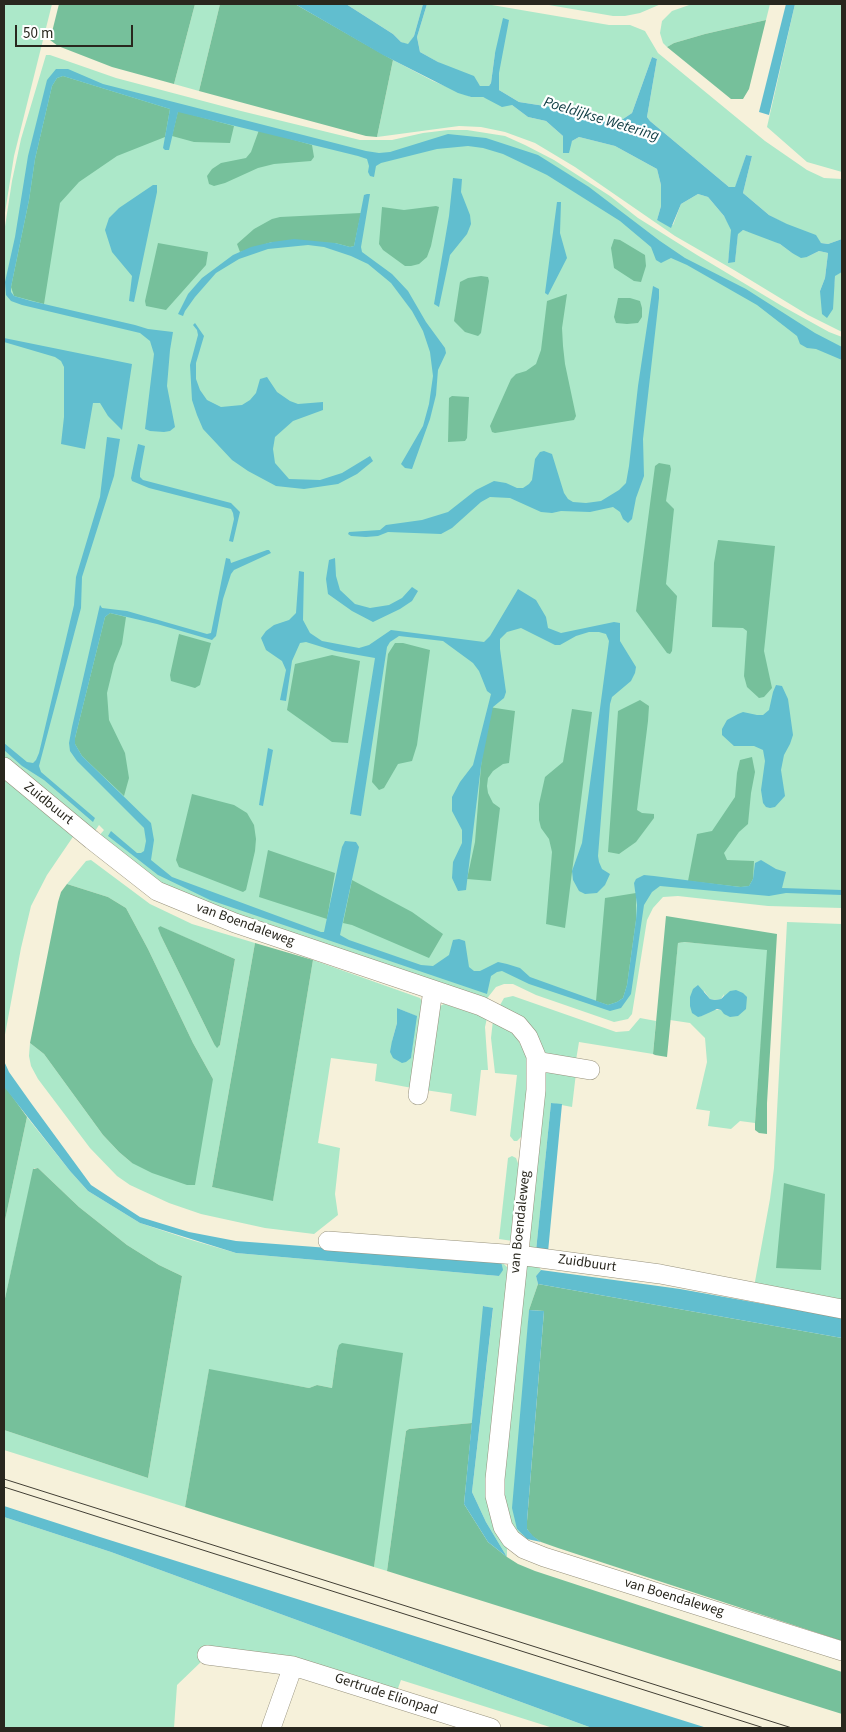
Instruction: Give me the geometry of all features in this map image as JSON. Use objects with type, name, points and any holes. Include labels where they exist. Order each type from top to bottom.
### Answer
[{"type":"street","name":"Zuidbuurt","points":[[4,767],[92,840]]},
{"type":"street","name":"van Boendaleweg","points":[[92,840],[157,891],[236,923],[481,1006],[518,1025],[528,1037],[536,1056],[536,1090],[495,1479],[495,1496],[503,1526],[511,1539],[524,1549],[544,1557],[842,1651]]},
{"type":"street","points":[[418,1095],[433,990]]},
{"type":"street","points":[[536,1061],[590,1070]]},
{"type":"street","name":"Zuidbuurt","points":[[328,1241],[518,1255],[660,1274],[842,1309]]},
{"type":"street","name":"Gertrude Elionpad","points":[[207,1655],[293,1666],[483,1727]]},
{"type":"street","points":[[270,1728],[293,1666]]},
{"type":"green space","points":[[4,4],[52,4],[14,156],[4,219]]},
{"type":"green space","points":[[59,4],[195,4],[174,84],[112,67],[58,46],[50,40]]},
{"type":"green space","points":[[195,4],[220,4],[199,91],[174,84]]},
{"type":"green space","points":[[220,4],[295,4],[393,60],[377,137],[366,136],[199,91]]},
{"type":"green space","points":[[346,4],[423,4],[414,36],[408,45]]},
{"type":"green space","points":[[427,4],[486,4],[609,25],[630,25],[645,31],[658,53],[765,141],[807,170],[824,178],[842,179],[842,239],[828,244],[821,243],[769,215],[743,193],[752,156],[746,155],[735,188],[729,187],[650,121],[647,117],[657,59],[652,57],[632,113],[620,121],[606,122],[564,109],[519,102],[499,90],[499,73],[495,53],[491,83],[489,86],[480,86],[420,52],[417,37]]},
{"type":"green space","points":[[543,4],[661,4],[640,13],[613,16]]},
{"type":"green space","points":[[692,4],[770,4],[766,20],[705,34],[674,43],[667,47],[663,43],[660,33],[662,21],[672,11]]},
{"type":"green space","points":[[795,4],[842,4],[842,172],[807,162],[767,127]]},
{"type":"green space","points":[[766,20],[749,89],[743,99],[731,99],[667,47],[674,43],[705,34]]},
{"type":"green space","points":[[46,55],[116,78],[360,140],[392,140],[448,130],[467,130],[505,136],[554,160],[610,196],[638,218],[697,255],[782,306],[829,332],[842,337],[842,908],[768,906],[678,896],[663,897],[653,908],[647,920],[632,1014],[628,1019],[614,1022],[536,995],[513,984],[504,984],[496,987],[485,1001],[167,889],[98,837],[104,830],[99,825],[95,831],[81,825],[47,875],[31,906],[21,948],[4,1040],[4,233],[21,139]]},
{"type":"green space","points":[[393,60],[433,81],[471,97],[483,97],[512,105],[528,117],[546,121],[563,136],[563,153],[572,141],[579,137],[615,146],[657,169],[661,185],[661,206],[657,220],[673,225],[681,204],[698,194],[708,197],[724,216],[732,230],[728,262],[735,261],[738,233],[743,230],[769,238],[792,253],[807,257],[819,251],[828,253],[825,278],[820,291],[834,286],[835,275],[842,272],[842,332],[808,315],[675,236],[575,167],[535,143],[505,132],[481,127],[459,126],[377,137]]},
{"type":"green space","points":[[63,76],[170,109],[165,137],[117,156],[79,182],[60,203],[44,304],[14,296],[11,287],[29,200],[35,159],[52,86],[57,78]]},
{"type":"green space","points":[[178,111],[234,126],[230,143],[194,142],[172,136]]},
{"type":"green space","points":[[259,130],[312,145],[314,157],[311,161],[274,164],[258,168],[225,183],[214,186],[209,184],[207,176],[212,169],[221,163],[246,158],[251,152]]},
{"type":"green space","points":[[382,207],[404,210],[439,207],[431,246],[427,257],[419,264],[405,266],[383,250],[379,244]]},
{"type":"green space","points":[[361,213],[354,246],[350,247],[335,243],[272,242],[240,252],[237,244],[254,229],[272,219],[280,217]]},
{"type":"green space","points":[[614,239],[620,240],[645,255],[646,266],[641,282],[634,281],[614,268],[611,248]]},
{"type":"green space","points":[[158,243],[208,252],[206,265],[166,310],[146,306],[145,301]]},
{"type":"green space","points":[[488,277],[489,281],[481,333],[478,336],[465,332],[454,321],[460,282],[468,278]]},
{"type":"green space","points":[[567,294],[562,328],[563,346],[576,416],[574,420],[492,432],[490,426],[511,379],[516,374],[526,371],[536,364],[541,350],[547,301]]},
{"type":"green space","points":[[618,298],[630,298],[640,301],[642,317],[638,323],[616,323],[614,317]]},
{"type":"green space","points":[[452,396],[469,397],[467,438],[465,441],[448,442],[449,398]]},
{"type":"green space","points":[[659,463],[670,465],[666,501],[674,509],[666,584],[677,596],[672,651],[670,654],[667,653],[636,611],[655,466]]},
{"type":"green space","points":[[718,540],[775,546],[764,651],[772,688],[764,697],[759,698],[747,687],[744,676],[747,631],[743,628],[712,627],[714,563]]},
{"type":"green space","points":[[110,613],[126,617],[122,644],[114,664],[107,693],[109,720],[125,753],[129,778],[124,796],[82,756],[75,744],[105,617]]},
{"type":"green space","points":[[179,634],[211,643],[200,685],[195,688],[171,681],[170,675]]},
{"type":"green space","points":[[395,643],[403,643],[430,650],[417,745],[412,761],[398,764],[384,788],[379,790],[372,782],[388,654]]},
{"type":"green space","points":[[332,655],[360,661],[348,743],[332,742],[287,710],[295,664]]},
{"type":"green space","points":[[640,700],[649,706],[637,810],[642,813],[654,814],[654,818],[636,842],[619,854],[608,852],[618,711]]},
{"type":"green space","points":[[489,707],[515,711],[509,763],[503,764],[493,771],[488,778],[488,793],[493,803],[500,808],[491,881],[467,879],[475,842],[481,766]]},
{"type":"green space","points":[[572,709],[592,712],[565,928],[546,924],[552,852],[549,839],[541,828],[539,804],[545,777],[563,762]]},
{"type":"green space","points":[[752,757],[755,772],[748,824],[739,832],[724,853],[727,860],[754,861],[753,879],[749,886],[741,887],[688,881],[697,834],[712,831],[735,797],[740,760]]},
{"type":"green space","points":[[192,794],[234,805],[247,813],[254,825],[255,851],[246,890],[243,892],[179,867],[176,860]]},
{"type":"green space","points":[[268,850],[335,873],[327,919],[259,897]]},
{"type":"green space","points":[[91,860],[150,904],[192,924],[255,943],[212,1187],[273,1200],[313,960],[420,998],[424,1005],[412,1088],[375,1081],[377,1064],[331,1058],[318,1143],[340,1148],[335,1194],[338,1215],[314,1234],[265,1228],[201,1214],[169,1203],[130,1185],[117,1176],[90,1148],[38,1079],[31,1066],[29,1056],[30,1043],[44,1054],[103,1135],[132,1163],[213,1079],[193,1043],[126,908],[108,897],[67,884],[86,861]],"holes":[[[159,926],[235,959],[220,1045],[218,1047],[214,1044],[161,936]],[[397,1008],[416,1016],[411,1057],[392,1041],[397,1023]]]},
{"type":"green space","points":[[352,880],[412,912],[443,934],[429,958],[352,925],[343,923]]},
{"type":"green space","points":[[67,884],[108,897],[126,908],[193,1043],[213,1079],[195,1185],[187,1185],[152,1173],[132,1163],[119,1152],[103,1135],[44,1054],[30,1043],[58,902],[61,892]]},
{"type":"green space","points":[[636,893],[636,920],[627,985],[623,998],[608,1005],[596,1001],[605,898]]},
{"type":"green space","points":[[666,916],[777,934],[767,1103],[767,1134],[759,1133],[755,1130],[755,1123],[767,950],[678,943],[667,1057],[655,1055],[653,1054]]},
{"type":"green space","points":[[787,922],[842,924],[842,1303],[754,1287],[774,1168]]},
{"type":"green space","points":[[160,926],[235,959],[220,1045],[217,1048],[161,936],[158,928]]},
{"type":"green space","points":[[255,943],[313,960],[273,1201],[212,1187]]},
{"type":"green space","points":[[678,943],[767,949],[755,1123],[740,1121],[731,1129],[708,1126],[710,1111],[696,1109],[707,1062],[705,1038],[690,1023],[670,1020]],"holes":[[[704,991],[710,999],[721,999],[724,994],[721,1010],[713,1010],[702,1016]]]},
{"type":"green space","points":[[513,996],[616,1032],[629,1031],[640,1018],[656,1021],[653,1054],[579,1042],[576,1060],[556,1057],[544,1052],[499,1007],[504,998]]},
{"type":"green space","points":[[444,1004],[487,1018],[485,1027],[488,1070],[481,1070],[476,1116],[450,1111],[452,1094],[425,1090],[438,1007]]},
{"type":"green space","points":[[493,1020],[506,1027],[517,1038],[525,1053],[529,1068],[522,1136],[517,1141],[514,1141],[510,1136],[517,1075],[495,1073],[491,1038]]},
{"type":"green space","points":[[550,1069],[576,1073],[572,1107],[551,1103],[536,1251],[531,1250],[528,1238],[545,1074]]},
{"type":"green space","points":[[4,1085],[27,1117],[4,1225]]},
{"type":"green space","points":[[27,1117],[88,1191],[140,1223],[188,1239],[236,1253],[499,1276],[502,1270],[501,1261],[510,1270],[488,1484],[507,1540],[507,1557],[486,1522],[472,1492],[493,1309],[484,1306],[472,1423],[409,1429],[406,1431],[387,1571],[374,1567],[378,1533],[337,1351],[332,1388],[317,1385],[309,1388],[209,1370],[185,1507],[4,1450],[4,1430],[148,1478],[182,1276],[159,1265],[127,1245],[79,1207],[38,1168],[34,1168],[4,1303],[4,1225]]},
{"type":"green space","points":[[512,1156],[516,1158],[519,1166],[513,1241],[499,1239],[508,1158]]},
{"type":"green space","points":[[38,1168],[79,1207],[127,1245],[159,1265],[182,1276],[148,1478],[4,1430],[4,1303],[33,1169]]},
{"type":"green space","points":[[784,1183],[825,1194],[821,1270],[776,1268]]},
{"type":"green space","points":[[529,1265],[539,1267],[541,1270],[536,1276],[538,1284],[529,1310],[517,1529],[527,1539],[517,1537],[501,1500],[525,1268]]},
{"type":"green space","points":[[538,1284],[842,1338],[842,1641],[558,1548],[541,1542],[532,1536],[527,1529],[527,1521],[544,1311],[529,1310]]},
{"type":"green space","points":[[342,1343],[403,1353],[374,1567],[185,1507],[209,1369],[309,1388],[317,1385],[332,1388],[337,1351]]},
{"type":"green space","points":[[472,1423],[464,1504],[488,1542],[507,1557],[535,1571],[842,1672],[842,1714],[387,1571],[406,1431],[409,1429]]},
{"type":"green space","points":[[4,1517],[111,1552],[592,1728],[553,1728],[401,1680],[397,1691],[203,1660],[177,1685],[174,1728],[4,1728]]},
{"type":"water","name":"Poeldijkse Wetering","points":[[295,4],[346,4],[393,34],[401,42],[408,44],[414,36],[423,4],[427,4],[417,37],[420,52],[438,62],[474,76],[480,86],[489,86],[491,83],[495,53],[503,18],[509,20],[499,73],[499,90],[519,102],[564,109],[606,122],[620,121],[632,113],[652,57],[657,59],[647,117],[650,121],[729,187],[735,187],[746,155],[752,156],[743,193],[769,215],[816,235],[821,243],[828,244],[842,239],[842,272],[835,276],[833,309],[827,318],[822,314],[820,291],[825,278],[828,253],[819,251],[801,258],[780,244],[743,230],[738,234],[735,262],[728,263],[731,230],[724,216],[708,197],[698,194],[681,204],[671,228],[657,220],[661,206],[661,185],[657,169],[615,146],[579,137],[572,141],[569,153],[563,153],[563,136],[546,121],[528,117],[512,105],[502,107],[483,97],[471,97],[458,93],[383,55]]},
{"type":"water","points":[[786,4],[795,4],[769,115],[759,112]]},
{"type":"water","points":[[56,69],[68,69],[103,84],[366,151],[390,152],[448,134],[486,138],[538,155],[589,187],[685,258],[746,289],[815,333],[842,347],[842,360],[800,344],[797,336],[757,305],[687,265],[671,258],[661,263],[656,260],[651,247],[620,221],[547,175],[503,154],[468,146],[437,149],[381,163],[376,166],[374,177],[370,176],[368,172],[367,159],[358,156],[178,112],[169,150],[165,150],[163,148],[170,109],[63,76],[57,78],[52,86],[35,159],[11,292],[14,296],[31,301],[148,329],[173,332],[167,386],[175,427],[170,431],[164,432],[150,431],[145,429],[154,354],[150,341],[140,333],[22,305],[11,301],[6,295],[5,282],[15,237],[28,156],[47,80]]},
{"type":"water","points":[[453,178],[462,179],[461,192],[470,215],[471,224],[467,234],[450,255],[439,307],[434,304],[449,216]]},
{"type":"water","points":[[153,185],[157,185],[157,192],[134,302],[129,301],[132,276],[112,252],[105,230],[109,218],[119,208]]},
{"type":"water","points":[[370,194],[361,247],[362,252],[392,274],[408,291],[426,322],[445,348],[446,353],[438,370],[436,395],[430,419],[412,469],[405,468],[401,464],[423,426],[429,404],[433,376],[430,352],[423,331],[412,311],[391,283],[368,264],[324,247],[308,245],[268,249],[239,259],[216,273],[195,297],[183,316],[178,314],[188,294],[202,278],[233,255],[251,247],[294,239],[354,246],[364,195]]},
{"type":"water","points":[[557,202],[561,202],[560,233],[567,258],[548,295],[545,293]]},
{"type":"water","points":[[653,286],[659,289],[659,298],[643,439],[644,476],[636,498],[632,519],[628,523],[623,519],[620,512],[613,507],[590,512],[561,511],[552,513],[541,512],[510,498],[490,497],[481,502],[452,528],[441,534],[388,532],[378,536],[366,537],[348,534],[349,532],[380,530],[386,525],[422,520],[448,512],[476,490],[494,481],[523,488],[532,480],[535,459],[540,452],[544,451],[552,454],[564,493],[573,502],[601,501],[619,490],[626,483],[629,466],[638,386]]},
{"type":"water","points":[[195,323],[204,336],[196,363],[196,379],[200,390],[207,400],[221,407],[242,405],[256,393],[260,379],[267,377],[277,392],[290,401],[298,404],[323,402],[323,410],[293,421],[275,437],[273,449],[275,463],[289,479],[320,480],[342,473],[370,456],[373,461],[357,474],[338,484],[304,489],[276,486],[232,460],[203,429],[192,400],[190,365],[198,335],[193,325]]},
{"type":"water","points":[[4,338],[132,364],[122,430],[108,416],[100,403],[93,403],[85,449],[61,444],[64,417],[64,367],[61,361],[55,357],[4,342]]},
{"type":"water","points":[[107,437],[120,439],[114,476],[82,577],[81,608],[39,766],[41,772],[95,818],[93,822],[44,780],[22,766],[4,750],[4,743],[27,762],[33,763],[39,753],[74,605],[76,577],[100,497]]},
{"type":"water","points":[[138,444],[145,446],[140,473],[140,477],[143,480],[231,503],[240,512],[233,542],[229,541],[234,519],[231,509],[149,488],[132,481]]},
{"type":"water","points":[[267,550],[271,553],[234,570],[231,574],[223,599],[216,636],[212,640],[110,613],[105,617],[75,744],[82,756],[151,823],[154,840],[151,860],[172,877],[324,932],[342,847],[345,841],[356,842],[359,847],[340,935],[349,940],[421,965],[433,966],[449,955],[453,940],[459,939],[465,941],[469,967],[474,971],[480,971],[498,962],[507,964],[520,968],[530,977],[608,1005],[623,998],[627,985],[636,920],[637,905],[634,883],[636,879],[644,875],[740,887],[749,886],[753,879],[755,863],[761,860],[776,869],[786,872],[782,888],[842,890],[842,895],[786,893],[769,896],[660,886],[652,892],[644,905],[631,994],[621,1008],[610,1011],[529,984],[502,971],[491,976],[487,994],[210,900],[158,875],[108,836],[111,831],[137,853],[144,851],[146,841],[144,828],[77,761],[70,751],[69,743],[72,727],[100,605],[102,608],[127,611],[207,634],[211,633],[226,558],[230,559],[231,563]]},
{"type":"water","points":[[335,558],[336,576],[340,590],[355,604],[370,608],[389,605],[402,598],[412,587],[418,591],[412,601],[373,622],[352,611],[328,594],[326,579],[329,560]]},
{"type":"water","points":[[299,571],[304,572],[303,620],[310,633],[322,641],[359,648],[369,645],[391,630],[484,642],[490,636],[518,589],[536,600],[546,617],[548,628],[561,633],[614,622],[620,623],[620,641],[636,667],[631,681],[612,697],[610,704],[598,856],[602,869],[610,874],[605,885],[597,893],[585,894],[579,891],[573,880],[572,871],[582,843],[609,641],[606,634],[589,632],[576,636],[560,645],[555,645],[521,628],[507,632],[500,639],[506,692],[504,698],[493,707],[481,766],[466,890],[458,891],[452,878],[453,862],[462,843],[462,830],[452,811],[452,797],[460,782],[473,765],[491,694],[487,691],[479,671],[473,663],[443,641],[399,636],[390,642],[387,647],[361,816],[350,814],[375,658],[335,651],[306,642],[300,643],[292,661],[286,701],[280,700],[286,670],[282,661],[266,650],[261,638],[274,625],[289,620],[296,613]]},
{"type":"water","points":[[776,685],[782,686],[788,699],[793,735],[784,755],[781,770],[785,796],[775,807],[770,808],[766,807],[763,803],[761,790],[765,761],[763,750],[754,746],[734,746],[722,735],[722,729],[727,720],[743,712],[763,715],[769,710]]},
{"type":"water","points":[[268,748],[273,750],[263,806],[259,805]]},
{"type":"water","points":[[698,985],[710,999],[715,1000],[721,999],[730,991],[736,990],[743,993],[747,997],[746,1009],[738,1016],[730,1017],[717,1009],[698,1017],[692,1013],[690,997],[693,989]]},
{"type":"water","points":[[397,1008],[417,1016],[411,1058],[402,1063],[393,1058],[390,1052],[397,1023]]},
{"type":"water","points":[[4,1061],[9,1072],[91,1185],[140,1217],[189,1232],[236,1241],[501,1261],[503,1270],[499,1276],[236,1253],[140,1223],[88,1191],[70,1171],[5,1088]]},
{"type":"water","points":[[551,1103],[562,1104],[548,1252],[536,1251]]},
{"type":"water","points":[[541,1270],[680,1289],[842,1318],[842,1338],[538,1284],[536,1276]]},
{"type":"water","points":[[483,1306],[493,1308],[472,1492],[486,1522],[507,1557],[488,1542],[464,1504]]},
{"type":"water","points":[[529,1310],[544,1311],[527,1521],[527,1529],[541,1542],[527,1539],[517,1529],[512,1508]]},
{"type":"water","points":[[4,1506],[707,1728],[592,1728],[111,1552],[4,1517]]},
{"type":"tram line","points":[[4,1479],[792,1728]]},
{"type":"tram line","points":[[4,1487],[764,1728]]}]
